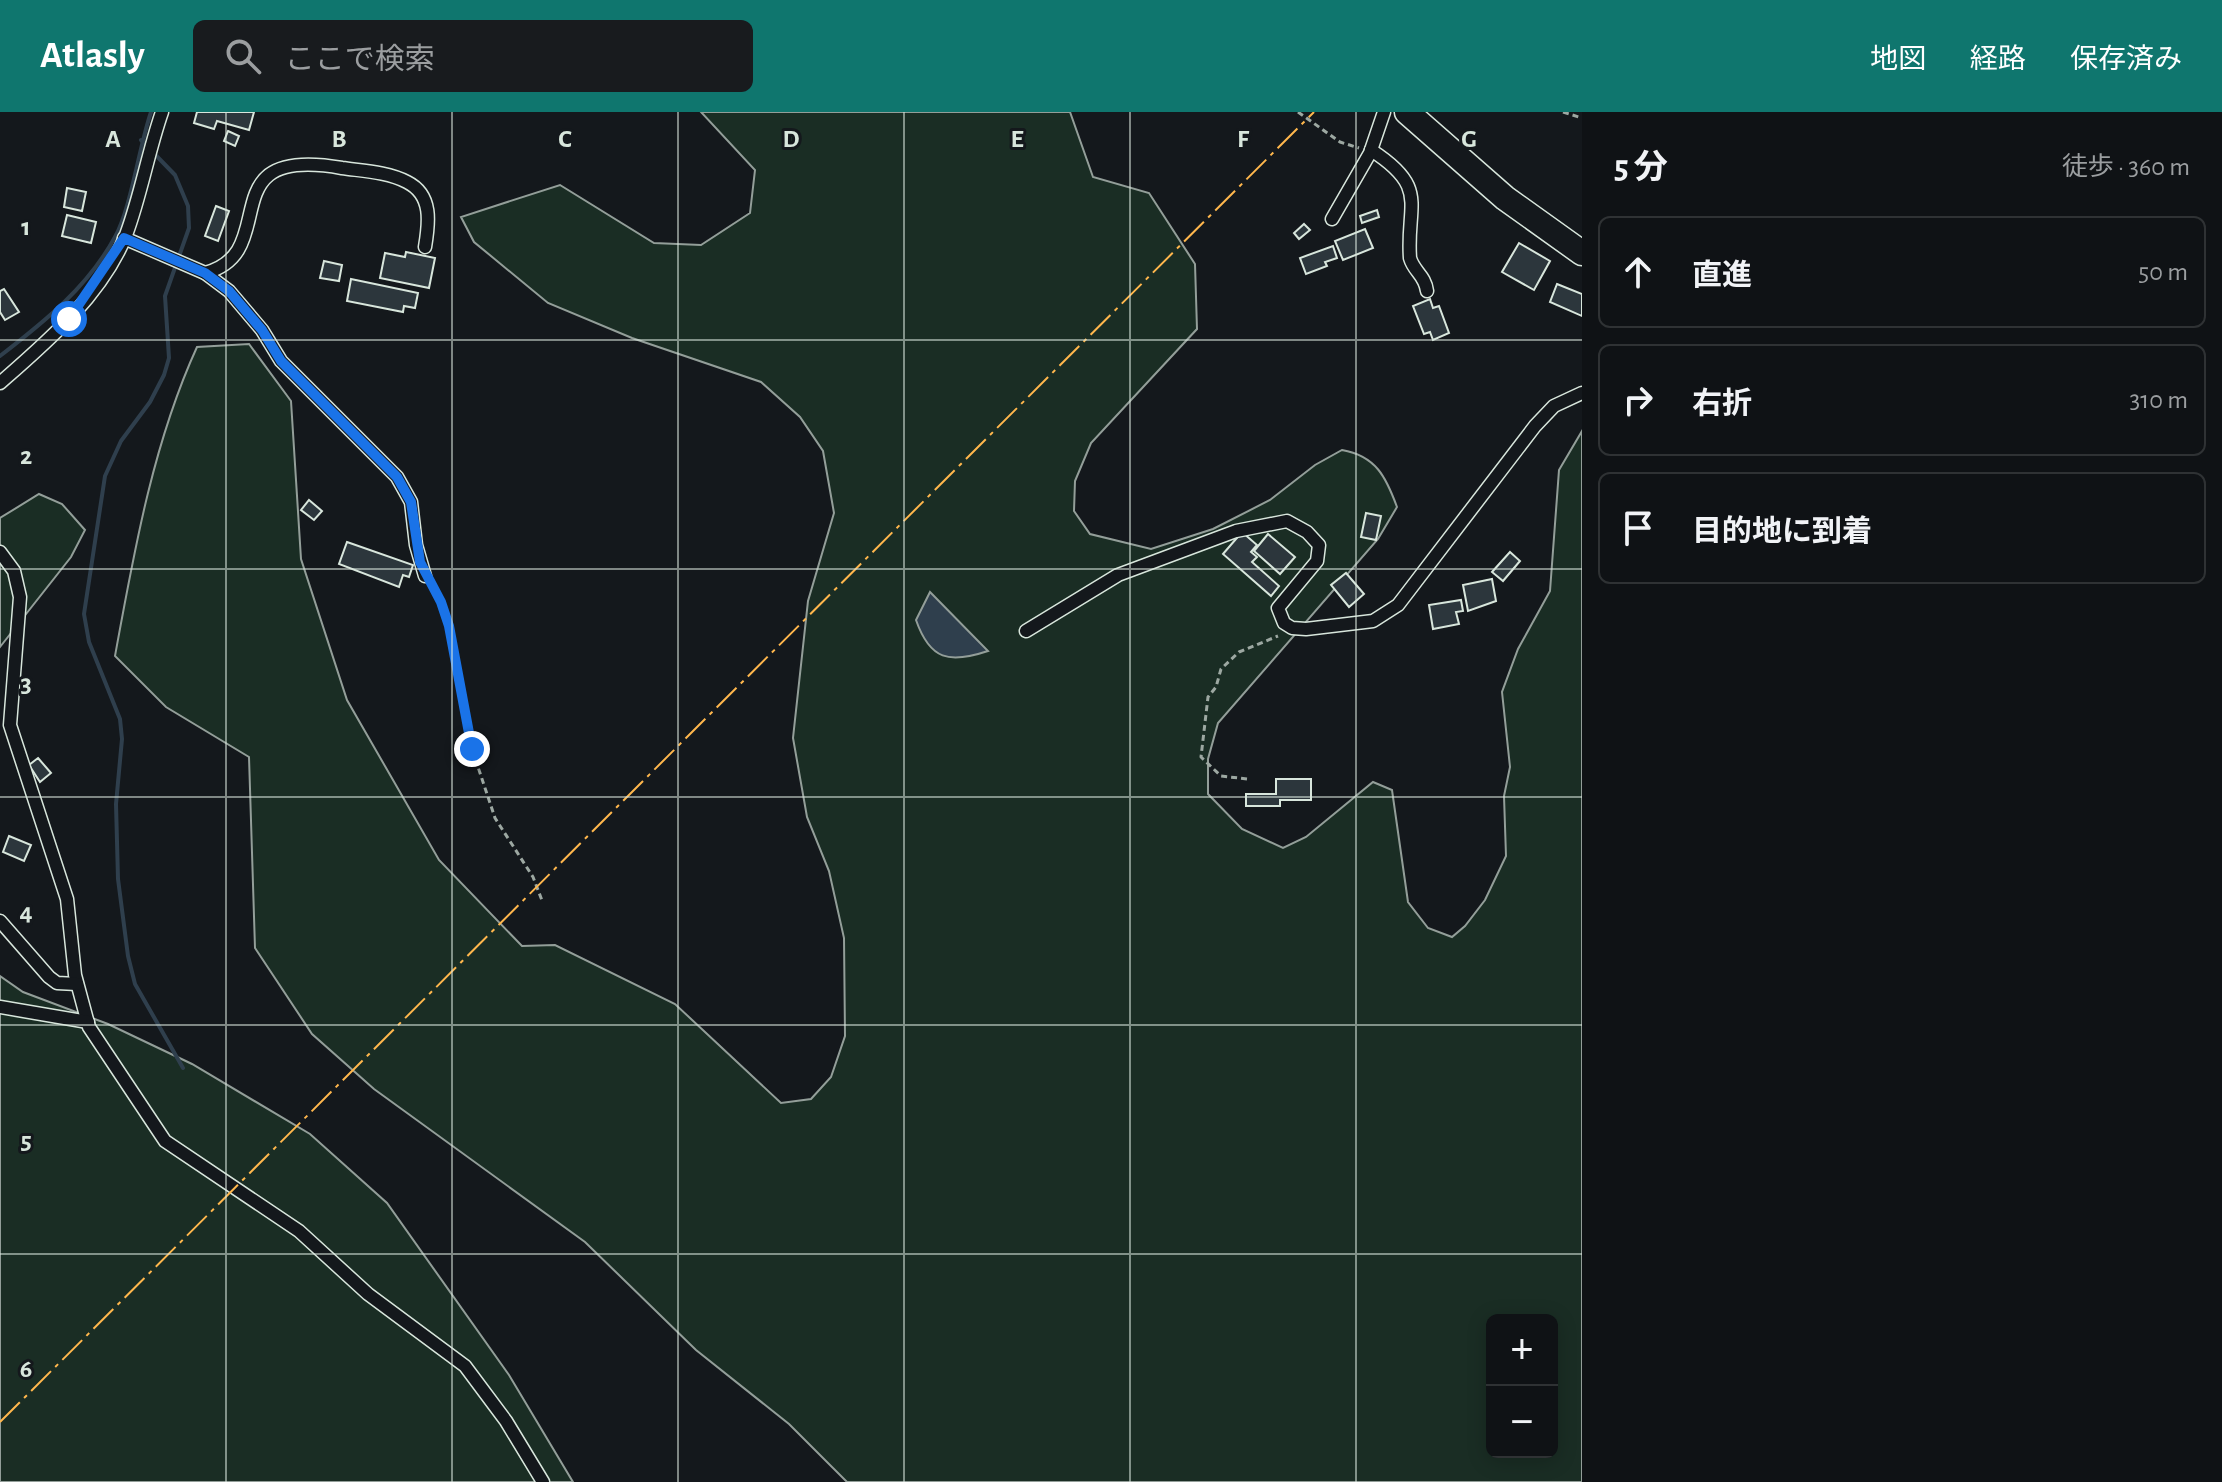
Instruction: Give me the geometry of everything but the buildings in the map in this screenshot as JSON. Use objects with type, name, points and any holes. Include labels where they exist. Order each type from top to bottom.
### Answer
[{"type":"highway","points":[[1407,112],[1505,198],[1582,253]]},
{"type":"street","points":[[0,383],[69,319],[124,238],[162,112]]},
{"type":"street","points":[[1332,219],[1371,150],[1384,112]]},
{"type":"street","points":[[1371,150],[1394,168],[1407,185],[1414,207],[1410,258],[1412,265],[1424,277],[1427,291]]},
{"type":"street","points":[[205,273],[216,270],[238,249],[245,239],[255,192],[271,171],[284,165],[317,164],[406,181],[421,193],[426,203],[429,214],[425,247]]},
{"type":"street","points":[[124,238],[205,273],[229,291],[262,330],[281,361],[397,477],[411,502],[416,545],[425,576]]},
{"type":"street","points":[[1026,631],[1118,575],[1236,531],[1278,521],[1298,526],[1319,545],[1317,561],[1278,608],[1284,623],[1292,628],[1373,621],[1388,613],[1535,426],[1554,406],[1582,393]]},
{"type":"street","points":[[0,552],[19,585],[21,607],[10,686],[10,725],[67,899],[77,984],[88,1022],[165,1141],[299,1231],[368,1294],[465,1366],[506,1421],[543,1482]]},
{"type":"street","points":[[0,921],[14,932],[49,977],[57,983],[77,984]]},
{"type":"street","points":[[0,1007],[88,1022]]},
{"type":"path","points":[[1298,112],[1340,142],[1371,150]]},
{"type":"path","points":[[1563,112],[1582,118]]},
{"type":"path","points":[[425,576],[441,602],[449,626],[472,749],[495,818],[533,877],[543,903]]},
{"type":"path","points":[[1247,779],[1221,776],[1201,757],[1208,697],[1228,661],[1292,628]]},
{"type":"green space","points":[[701,112],[1070,112],[1093,177],[1149,193],[1195,264],[1197,329],[1091,443],[1075,481],[1074,511],[1090,534],[1151,549],[1213,529],[1270,500],[1315,465],[1342,450],[1363,457],[1378,470],[1389,486],[1397,507],[1378,539],[1218,723],[1208,759],[1208,794],[1242,829],[1283,848],[1306,837],[1373,782],[1392,790],[1408,902],[1428,928],[1452,937],[1485,900],[1506,856],[1504,796],[1510,767],[1502,692],[1518,649],[1550,591],[1559,470],[1582,431],[1582,1482],[847,1482],[789,1424],[696,1350],[585,1242],[374,1089],[312,1034],[255,948],[249,757],[166,707],[115,656],[157,460],[168,421],[197,347],[249,344],[291,401],[301,559],[347,700],[439,860],[522,946],[555,945],[675,1004],[781,1103],[811,1099],[831,1077],[845,1036],[844,938],[829,871],[807,817],[793,738],[808,601],[834,513],[823,451],[800,417],[761,382],[632,338],[548,303],[474,242],[461,217],[560,185],[654,243],[701,245],[750,213],[755,170]]},
{"type":"green space","points":[[39,494],[62,504],[85,530],[71,557],[0,647],[0,518]]},
{"type":"green space","points":[[0,976],[23,992],[108,1024],[192,1064],[310,1134],[387,1203],[509,1375],[573,1482],[0,1482]]},
{"type":"water","points":[[930,592],[988,651],[952,657],[935,651],[928,644],[916,620]]},
{"type":"waterway","points":[[0,356],[64,302],[104,255],[126,210],[151,112]]},
{"type":"waterway","points":[[141,140],[175,175],[188,206],[189,228],[165,296],[169,358],[164,375],[150,402],[121,441],[105,476],[84,614],[89,642],[120,719],[122,739],[116,804],[118,879],[128,956],[135,984],[183,1068]]},
{"type":"power","points":[[0,1422],[1314,112]]},
{"type":"route","points":[[69,319],[114,257],[124,238],[205,273],[229,291],[262,330],[281,361],[382,460],[407,494],[413,512],[420,562],[441,602],[455,650],[456,673],[472,749]]}]
